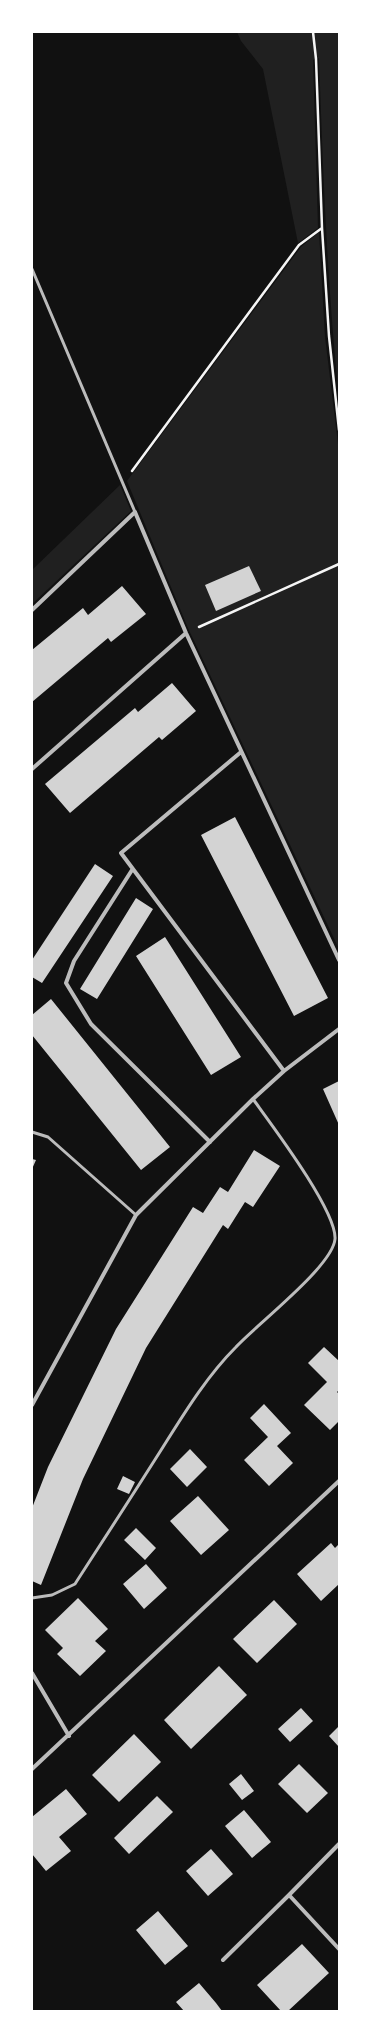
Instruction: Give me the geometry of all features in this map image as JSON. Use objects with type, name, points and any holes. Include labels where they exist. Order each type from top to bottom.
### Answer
[{"type":"street","points":[[32,610],[135,512],[186,633],[339,960]]},
{"type":"street","points":[[32,769],[186,633]]},
{"type":"street","points":[[241,752],[121,853],[132,870],[284,1071]]},
{"type":"street","points":[[132,870],[74,961],[66,983],[91,1024],[210,1142]]},
{"type":"street","points":[[32,1404],[136,1215],[253,1099],[284,1071],[339,1029]]},
{"type":"street","points":[[32,1769],[69,1736],[339,1481]]},
{"type":"street","points":[[32,1674],[69,1736]]},
{"type":"street","points":[[223,1960],[339,1844]]},
{"type":"street","points":[[289,1895],[339,1949]]},
{"type":"lane","points":[[32,269],[135,512]]},
{"type":"lane","points":[[32,1598],[52,1595],[75,1584],[200,1390],[236,1346],[283,1304],[331,1251],[335,1238],[330,1216],[308,1179],[253,1099]]},
{"type":"lane","points":[[32,1132],[48,1137],[136,1215]]},
{"type":"path","points":[[313,32],[316,59],[322,228],[329,336],[339,430]]},
{"type":"path","points":[[123,483],[299,245],[322,228]]},
{"type":"path","points":[[186,633],[339,564]]},
{"type":"shaded area","points":[[237,32],[339,32],[339,397],[328,270],[319,58],[313,60],[318,228],[298,243],[263,69],[241,41]]},
{"type":"shaded area","points":[[319,232],[325,337],[339,452],[339,949],[188,628],[127,481],[301,247]]},
{"type":"shaded area","points":[[120,485],[131,511],[32,604],[32,570]]},
{"type":"building","points":[[249,566],[261,591],[216,611],[205,585]]},
{"type":"building","points":[[122,586],[146,614],[111,642],[108,638],[32,702],[32,650],[83,608],[88,615]]},
{"type":"building","points":[[172,683],[196,711],[162,740],[159,737],[70,813],[45,784],[135,708],[138,712]]},
{"type":"building","points":[[235,817],[328,998],[294,1016],[201,835]]},
{"type":"building","points":[[95,864],[113,876],[42,983],[32,977],[32,960]]},
{"type":"building","points":[[136,898],[153,909],[97,999],[80,989]]},
{"type":"building","points":[[165,937],[241,1057],[211,1075],[136,956]]},
{"type":"building","points":[[51,999],[170,1147],[141,1170],[32,1035],[32,1015]]},
{"type":"building","points":[[339,1081],[339,1125],[323,1089]]},
{"type":"building","points":[[254,1150],[280,1166],[253,1207],[245,1202],[228,1229],[223,1225],[146,1348],[83,1479],[41,1585],[32,1581],[32,1508],[48,1467],[116,1329],[193,1207],[203,1213],[220,1187],[228,1192]]},
{"type":"building","points":[[32,1159],[36,1160],[32,1169]]},
{"type":"building","points":[[324,1347],[339,1361],[339,1390],[337,1392],[339,1394],[339,1421],[330,1430],[304,1405],[327,1382],[308,1363]]},
{"type":"building","points":[[264,1404],[291,1433],[277,1446],[293,1463],[269,1486],[244,1460],[268,1437],[250,1418]]},
{"type":"building","points":[[190,1449],[207,1467],[187,1487],[170,1469]]},
{"type":"building","points":[[123,1476],[135,1482],[129,1494],[117,1489]]},
{"type":"building","points":[[198,1496],[229,1530],[201,1555],[170,1521]]},
{"type":"building","points":[[136,1528],[156,1548],[145,1560],[124,1540]]},
{"type":"building","points":[[331,1543],[335,1548],[339,1544],[339,1584],[321,1601],[297,1574]]},
{"type":"building","points":[[146,1564],[167,1588],[144,1609],[123,1584]]},
{"type":"building","points":[[78,1598],[108,1629],[95,1641],[106,1651],[80,1676],[57,1654],[63,1648],[45,1630]]},
{"type":"building","points":[[274,1600],[297,1624],[257,1663],[233,1639]]},
{"type":"building","points":[[219,1666],[247,1695],[191,1749],[164,1720]]},
{"type":"building","points":[[301,1708],[313,1721],[290,1742],[278,1729]]},
{"type":"building","points":[[339,1726],[339,1747],[329,1736]]},
{"type":"building","points":[[134,1734],[161,1762],[119,1802],[92,1775]]},
{"type":"building","points":[[299,1764],[328,1793],[307,1813],[278,1784]]},
{"type":"building","points":[[241,1774],[254,1791],[242,1800],[229,1784]]},
{"type":"building","points":[[66,1789],[87,1814],[59,1837],[71,1851],[46,1871],[32,1854],[32,1817]]},
{"type":"building","points":[[157,1796],[173,1812],[129,1854],[114,1838]]},
{"type":"building","points":[[244,1810],[271,1842],[252,1858],[225,1826]]},
{"type":"building","points":[[211,1849],[233,1874],[208,1896],[186,1871]]},
{"type":"building","points":[[158,1911],[188,1946],[165,1965],[136,1930]]},
{"type":"building","points":[[302,1944],[329,1973],[288,2011],[281,2011],[257,1985]]},
{"type":"building","points":[[199,1983],[222,2011],[184,2011],[176,2002]]}]
